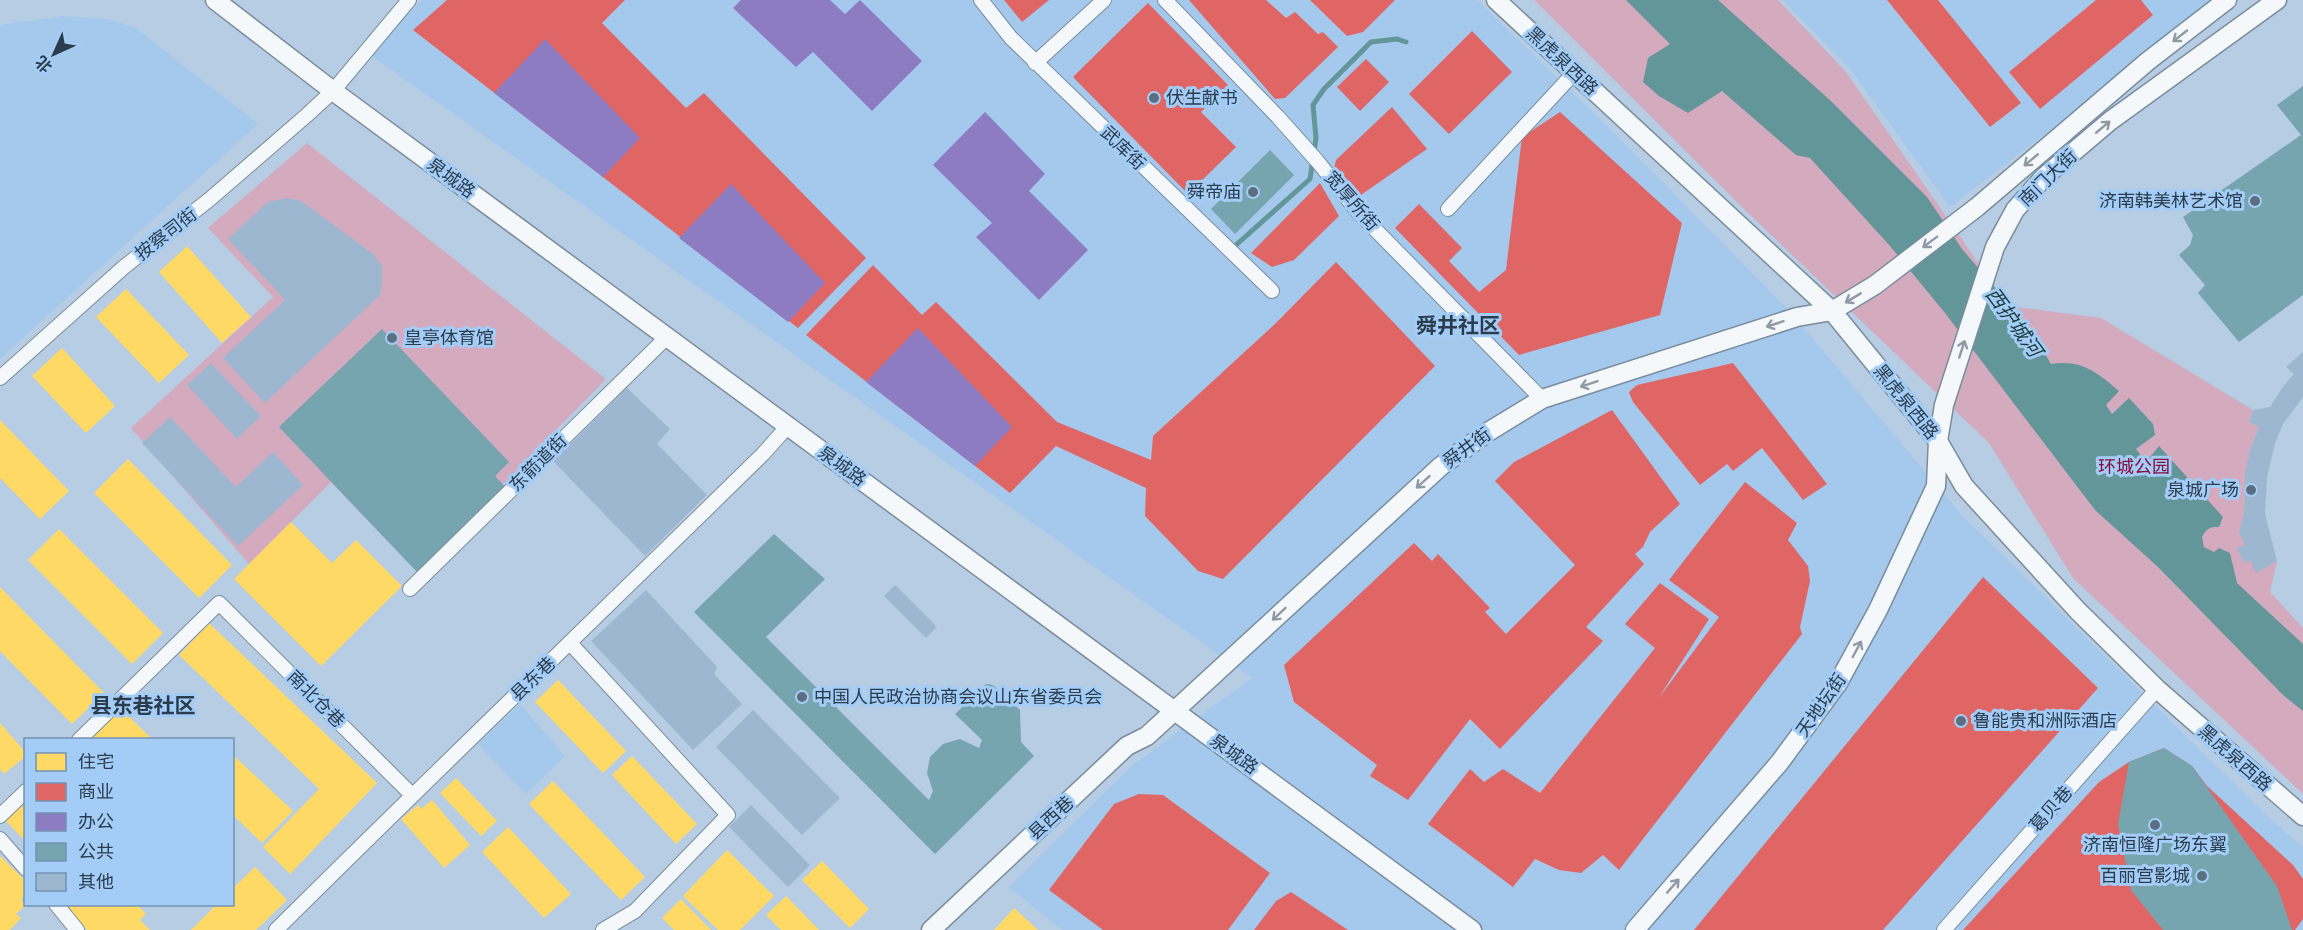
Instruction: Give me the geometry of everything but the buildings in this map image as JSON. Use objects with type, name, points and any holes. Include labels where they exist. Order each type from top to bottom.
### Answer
[{"type":"main road","name":"泉城路","points":[[215,0],[333,91],[1472,930]]},
{"type":"main road","name":"黑虎泉西路","points":[[1496,0],[1832,310],[1938,441],[1964,486],[2078,611],[2157,689],[2303,816]]},
{"type":"main road","name":"南门大街","points":[[1832,310],[1875,285],[1977,207],[2148,61],[2225,0]]},
{"type":"main road","name":"南门大街","points":[[1938,441],[1944,405],[1995,247],[2015,210],[2044,177],[2110,122],[2277,0]]},
{"type":"main road","name":"舜井街","points":[[1173,710],[1441,466],[1488,432],[1542,399],[1797,317],[1832,310]]},
{"type":"main road","name":"天地坛街","points":[[1635,930],[1780,762],[1838,683],[1881,604],[1936,486],[1938,441]]},
{"type":"main road","name":"县西巷","points":[[931,930],[1127,746],[1147,735],[1173,710]]},
{"type":"street","name":"按察司街","points":[[0,378],[124,267],[210,199],[333,91],[410,0]]},
{"type":"street","name":"武库街","points":[[981,0],[1011,38],[1035,63],[1272,291]]},
{"type":"street","points":[[1035,63],[1104,0]]},
{"type":"street","name":"宽厚所街","points":[[1165,0],[1318,162],[1358,212],[1542,399]]},
{"type":"street","points":[[1448,209],[1574,73]]},
{"type":"street","name":"东箭道街","points":[[410,589],[667,337]]},
{"type":"street","name":"县东巷","points":[[276,930],[763,454],[788,426]]},
{"type":"street","name":"南北仓巷","points":[[81,738],[219,603],[412,795]]},
{"type":"street","points":[[570,643],[728,815],[635,911],[603,930]]},
{"type":"street","name":"葛贝巷","points":[[1944,930],[2157,689]]},
{"type":"street","points":[[0,816],[24,793]]},
{"type":"street","points":[[0,839],[24,867]]},
{"type":"street","points":[[58,906],[77,930]]},
{"type":"shaded area","points":[[422,0],[1477,0],[1605,124],[1786,307],[1961,514],[2268,817],[2303,847],[2303,930],[1062,930],[1009,887],[1130,767],[1252,678],[366,52]]},
{"type":"shaded area","points":[[1783,0],[2220,0],[1950,207],[1851,70]]},
{"type":"shaded area","points":[[63,16],[108,19],[136,28],[258,124],[0,359],[0,25]]},
{"type":"shaded area","points":[[520,704],[565,756],[526,794],[478,744]]},
{"type":"green space","name":"环城公园","points":[[1534,0],[1778,0],[1846,72],[2008,306],[2101,318],[2253,410],[2249,422],[2259,427],[2250,449],[2245,473],[2244,513],[2277,561],[2270,592],[2303,628],[2303,794],[2073,578],[1989,443],[1746,211]]},
{"type":"green space","name":"皇亭体育馆","points":[[307,143],[606,379],[417,572],[331,482],[249,564],[131,428],[273,297],[208,228]]},
{"type":"water","name":"西护城河","points":[[1626,0],[1718,0],[1831,101],[1927,197],[1962,249],[2029,327],[2051,364],[2080,365],[2111,384],[2119,391],[2106,405],[2112,414],[2129,398],[2153,424],[2155,435],[2136,449],[2146,462],[2159,446],[2223,517],[2219,527],[2209,529],[2202,537],[2204,547],[2214,552],[2219,548],[2230,553],[2237,583],[2303,644],[2303,711],[2283,695],[2158,567],[2095,510],[1945,313],[1890,246],[1810,158],[1796,155],[1722,91],[1688,113],[1659,96],[1643,82],[1648,58],[1670,44]]},
{"type":"waterway","points":[[1236,245],[1310,179],[1316,138],[1313,105],[1324,89],[1371,42],[1397,39],[1406,42]]},
{"type":"place","name":"伏生献书","points":[[1154,98]]},
{"type":"place","name":"舜帝庙","points":[[1253,192]]},
{"type":"place","name":"济南韩美林艺术馆","points":[[2255,201]]},
{"type":"place","name":"皇亭体育馆","points":[[392,338]]},
{"type":"place","name":"泉城广场","points":[[2251,490]]},
{"type":"place","name":"中国人民政治协商会议山东省委员会","points":[[802,697]]},
{"type":"place","name":"鲁能贵和洲际酒店","points":[[1961,721]]},
{"type":"place","name":"济南恒隆广场东翼","points":[[2155,825]]},
{"type":"place","name":"百丽宫影城","points":[[2202,876]]},
{"type":"district","name":"舜井社区","points":[[1458,326]]},
{"type":"district","name":"县东巷社区","points":[[143,706]]}]
